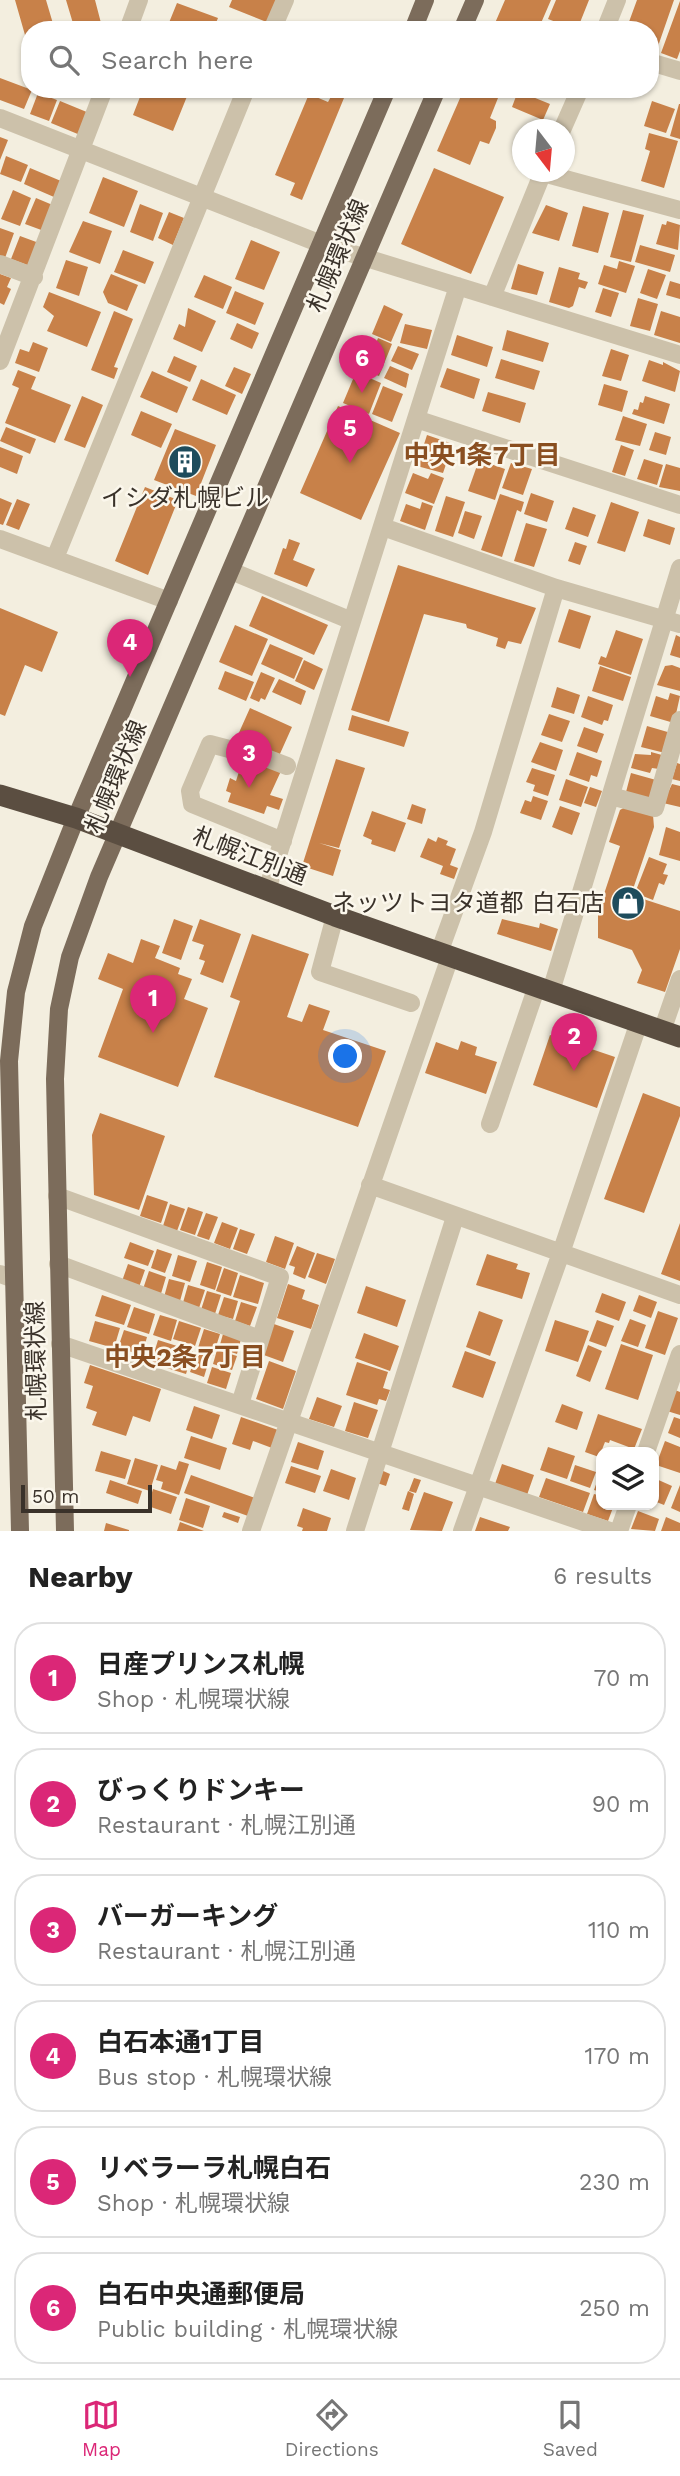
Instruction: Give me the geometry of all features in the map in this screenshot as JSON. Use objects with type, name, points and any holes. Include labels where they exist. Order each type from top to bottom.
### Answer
[{"type":"highway","name":"札幌江別通","points":[[0,795],[76,818],[335,916],[671,1034]]},
{"type":"main road","points":[[417,21],[425,0]]},
{"type":"main road","points":[[466,21],[475,0]]},
{"type":"main road","name":"札幌環状線","points":[[20,1531],[7,1276],[9,1061],[16,992],[33,926],[76,818],[383,98]]},
{"type":"main road","name":"札幌環状線","points":[[65,1531],[55,1079],[59,1009],[70,957],[99,877],[433,98]]},
{"type":"street","points":[[131,21],[139,0]]},
{"type":"street","points":[[276,21],[285,0]]},
{"type":"street","points":[[609,21],[617,0]]},
{"type":"street","points":[[659,65],[680,71]]},
{"type":"street","points":[[0,361],[100,98]]},
{"type":"street","points":[[55,558],[242,98]]},
{"type":"street","points":[[567,119],[576,98]]},
{"type":"street","points":[[0,118],[364,258],[680,355]]},
{"type":"street","points":[[575,181],[680,210]]},
{"type":"street","points":[[492,297],[539,182]]},
{"type":"street","points":[[0,264],[34,277]]},
{"type":"street","points":[[268,890],[458,286]]},
{"type":"street","points":[[416,419],[680,505]]},
{"type":"street","points":[[383,527],[556,588],[672,623]]},
{"type":"street","points":[[0,539],[169,601]]},
{"type":"street","points":[[490,1124],[544,989],[672,623],[680,568]]},
{"type":"street","points":[[231,571],[352,621]]},
{"type":"street","points":[[251,1531],[370,1185],[483,832],[556,588]]},
{"type":"street","points":[[611,796],[655,808],[680,720]]},
{"type":"street","points":[[283,841],[192,804],[190,791],[210,744],[233,750],[240,748],[287,766]]},
{"type":"street","points":[[335,916],[320,972],[411,1003]]},
{"type":"street","points":[[671,1034],[680,979]]},
{"type":"street","points":[[461,1531],[561,1253],[639,1023]]},
{"type":"street","points":[[370,1185],[680,1295]]},
{"type":"street","points":[[57,1196],[281,1277],[240,1404]]},
{"type":"street","points":[[355,1531],[455,1217]]},
{"type":"street","points":[[58,1264],[260,1339]]},
{"type":"street","points":[[60,1344],[610,1531]]},
{"type":"street","points":[[648,1447],[680,1354]]},
{"type":"street","points":[[619,1531],[626,1510]]},
{"type":"building","points":[[15,0],[46,0],[52,21],[21,21]]},
{"type":"building","points":[[66,0],[95,0],[100,21],[72,21]]},
{"type":"building","points":[[232,0],[278,0],[270,21],[229,7]]},
{"type":"building","points":[[505,0],[551,0],[542,21],[496,21]]},
{"type":"building","points":[[556,0],[589,0],[581,21],[548,19]]},
{"type":"building","points":[[637,0],[674,0],[659,43],[659,21],[629,21]]},
{"type":"building","points":[[680,1],[680,51],[677,59],[661,53]]},
{"type":"building","points":[[177,3],[218,18],[217,21],[170,21]]},
{"type":"building","points":[[0,78],[21,86],[21,98],[29,98],[24,109],[0,100]]},
{"type":"building","points":[[36,98],[57,100],[49,121],[30,114]]},
{"type":"building","points":[[140,98],[186,98],[173,131],[133,115]]},
{"type":"building","points":[[307,98],[318,98],[328,102],[330,98],[344,98],[302,200],[290,195],[295,183],[275,175]]},
{"type":"building","points":[[460,98],[498,98],[490,118],[496,121],[496,128],[489,144],[480,141],[470,165],[437,151]]},
{"type":"building","points":[[515,98],[535,98],[550,104],[543,119],[512,107]]},
{"type":"building","points":[[60,101],[94,115],[85,137],[51,123]]},
{"type":"building","points":[[652,101],[675,109],[666,133],[644,126]]},
{"type":"building","points":[[680,104],[680,139],[670,136]]},
{"type":"building","points":[[649,133],[678,141],[664,188],[641,181],[650,151],[645,149]]},
{"type":"building","points":[[0,137],[8,140],[0,160]]},
{"type":"building","points":[[6,156],[28,165],[21,182],[0,174]]},
{"type":"building","points":[[30,168],[61,181],[54,197],[24,184]]},
{"type":"building","points":[[434,168],[504,197],[471,274],[401,244]]},
{"type":"building","points":[[103,177],[138,191],[124,227],[89,213]]},
{"type":"building","points":[[13,190],[31,198],[20,226],[1,219]]},
{"type":"building","points":[[36,198],[55,206],[44,231],[25,224]]},
{"type":"building","points":[[140,204],[163,213],[153,241],[130,232]]},
{"type":"building","points":[[546,205],[568,213],[559,241],[532,233]]},
{"type":"building","points":[[583,206],[609,213],[598,253],[572,246]]},
{"type":"building","points":[[623,210],[644,215],[631,262],[610,257]]},
{"type":"building","points":[[169,212],[184,218],[173,245],[158,238]]},
{"type":"building","points":[[83,221],[112,231],[100,264],[69,252]]},
{"type":"building","points":[[667,221],[680,225],[678,250],[656,244],[662,224],[666,225]]},
{"type":"building","points":[[0,228],[14,233],[5,258],[0,256]]},
{"type":"building","points":[[20,236],[39,243],[30,266],[11,259]]},
{"type":"building","points":[[251,240],[280,252],[264,290],[235,279]]},
{"type":"building","points":[[640,245],[675,255],[670,272],[635,262]]},
{"type":"building","points":[[123,250],[154,262],[145,284],[114,272]]},
{"type":"building","points":[[66,260],[88,267],[79,296],[56,288]]},
{"type":"building","points":[[619,261],[635,266],[626,293],[598,284],[604,265],[617,269]]},
{"type":"building","points":[[518,264],[544,272],[537,295],[511,289]]},
{"type":"building","points":[[559,267],[580,273],[578,279],[588,282],[585,289],[579,287],[573,306],[569,308],[549,302]]},
{"type":"building","points":[[648,269],[666,275],[657,299],[640,293]]},
{"type":"building","points":[[0,274],[11,278],[7,287],[11,289],[4,305],[0,303]]},
{"type":"building","points":[[111,274],[138,285],[127,311],[108,303],[103,292]]},
{"type":"building","points":[[204,275],[232,287],[223,309],[194,297]]},
{"type":"building","points":[[670,281],[680,284],[680,299],[666,295]]},
{"type":"building","points":[[603,288],[619,293],[611,317],[595,312]]},
{"type":"building","points":[[235,291],[264,303],[255,325],[226,313]]},
{"type":"building","points":[[49,292],[101,312],[87,347],[47,331],[54,316],[43,307]]},
{"type":"building","points":[[638,298],[658,304],[650,331],[630,326]]},
{"type":"building","points":[[384,305],[403,314],[391,342],[372,334]]},
{"type":"building","points":[[188,308],[216,321],[202,352],[173,339],[179,324],[185,327]]},
{"type":"building","points":[[114,311],[133,319],[114,367],[118,368],[114,379],[91,370]]},
{"type":"building","points":[[661,311],[680,317],[680,343],[654,335]]},
{"type":"building","points":[[237,323],[259,333],[252,349],[230,339]]},
{"type":"building","points":[[405,324],[432,330],[427,349],[400,343]]},
{"type":"building","points":[[507,330],[549,343],[543,362],[502,350]]},
{"type":"building","points":[[457,335],[493,347],[487,367],[451,355]]},
{"type":"building","points":[[378,338],[392,344],[379,376],[350,364],[360,339],[375,346]]},
{"type":"building","points":[[33,342],[48,348],[39,372],[15,363],[20,349],[29,352]]},
{"type":"building","points":[[398,346],[419,354],[412,370],[391,361]]},
{"type":"building","points":[[611,349],[629,355],[621,381],[602,376]]},
{"type":"building","points":[[174,356],[197,366],[190,382],[167,372]]},
{"type":"building","points":[[501,359],[540,371],[534,390],[495,378]]},
{"type":"building","points":[[649,360],[663,365],[663,362],[680,371],[675,392],[642,381]]},
{"type":"building","points":[[390,366],[409,374],[406,388],[384,378]]},
{"type":"building","points":[[234,367],[251,374],[242,394],[225,386]]},
{"type":"building","points":[[447,368],[480,379],[474,399],[440,387]]},
{"type":"building","points":[[18,370],[36,377],[31,389],[71,405],[55,443],[5,423],[19,388],[12,385]]},
{"type":"building","points":[[152,371],[188,387],[177,413],[140,397]]},
{"type":"building","points":[[356,372],[381,383],[369,414],[343,403]]},
{"type":"building","points":[[201,379],[236,395],[227,415],[192,400]]},
{"type":"building","points":[[604,384],[628,391],[622,412],[598,405]]},
{"type":"building","points":[[383,386],[403,394],[392,422],[372,414]]},
{"type":"building","points":[[488,392],[526,403],[520,423],[482,411]]},
{"type":"building","points":[[82,396],[103,405],[85,448],[64,440]]},
{"type":"building","points":[[645,396],[670,404],[664,424],[632,414],[634,409],[638,410]]},
{"type":"building","points":[[338,406],[400,433],[361,520],[300,493]]},
{"type":"building","points":[[141,411],[172,424],[161,448],[131,435]]},
{"type":"building","points":[[623,416],[647,424],[640,446],[615,440]]},
{"type":"building","points":[[6,427],[36,439],[30,454],[0,441]]},
{"type":"building","name":"イシダ札幌ビル","points":[[175,429],[216,445],[196,496],[154,480]]},
{"type":"building","points":[[655,432],[671,437],[666,455],[649,450]]},
{"type":"building","points":[[427,435],[453,444],[443,473],[417,466]]},
{"type":"building","points":[[621,445],[634,450],[625,476],[612,472]]},
{"type":"building","points":[[0,447],[23,456],[17,474],[0,467]]},
{"type":"building","points":[[644,459],[663,465],[657,485],[637,479]]},
{"type":"building","points":[[479,460],[505,469],[495,500],[468,491]]},
{"type":"building","points":[[511,463],[532,469],[523,495],[502,488]]},
{"type":"building","points":[[666,464],[680,468],[680,491],[659,487]]},
{"type":"building","points":[[413,473],[428,479],[431,473],[444,478],[434,504],[405,493]]},
{"type":"building","points":[[145,487],[178,500],[148,575],[115,561]]},
{"type":"building","points":[[531,493],[554,501],[547,522],[524,514]]},
{"type":"building","points":[[500,494],[524,502],[521,512],[517,510],[502,557],[481,550]]},
{"type":"building","points":[[446,496],[465,502],[453,537],[435,531]]},
{"type":"building","points":[[0,498],[12,503],[3,525],[0,524]]},
{"type":"building","points":[[17,499],[30,504],[19,530],[6,525]]},
{"type":"building","points":[[422,502],[433,506],[425,530],[400,521],[406,504],[420,509]]},
{"type":"building","points":[[611,502],[639,512],[625,552],[597,543]]},
{"type":"building","points":[[573,507],[596,515],[588,537],[565,529]]},
{"type":"building","points":[[465,511],[482,516],[474,539],[458,533]]},
{"type":"building","points":[[648,519],[675,528],[670,545],[643,536]]},
{"type":"building","points":[[526,523],[547,529],[534,567],[514,561]]},
{"type":"building","points":[[289,539],[300,543],[293,560],[315,569],[307,587],[274,574]]},
{"type":"building","points":[[575,542],[587,546],[580,565],[568,561]]},
{"type":"building","points":[[398,565],[536,608],[521,644],[508,641],[505,649],[496,646],[498,638],[467,628],[466,624],[424,614],[389,722],[351,710]]},
{"type":"building","points":[[262,596],[328,625],[314,655],[249,626]]},
{"type":"building","points":[[0,608],[58,632],[42,672],[25,665],[5,716],[0,714]]},
{"type":"building","points":[[569,609],[591,616],[580,649],[558,642]]},
{"type":"building","points":[[235,625],[268,639],[252,676],[219,662]]},
{"type":"building","points":[[616,630],[643,639],[631,675],[598,664],[601,656],[606,658]]},
{"type":"building","points":[[676,635],[680,637],[680,658],[670,655]]},
{"type":"building","points":[[270,644],[303,658],[294,679],[261,664]]},
{"type":"building","points":[[304,660],[323,669],[314,690],[295,681]]},
{"type":"building","points":[[600,666],[631,677],[623,701],[592,691]]},
{"type":"building","points":[[665,666],[680,668],[680,691],[657,685]]},
{"type":"building","points":[[225,671],[254,682],[246,701],[218,689]]},
{"type":"building","points":[[261,672],[275,678],[265,700],[261,698],[259,702],[250,698]]},
{"type":"building","points":[[279,679],[306,691],[301,705],[272,692]]},
{"type":"building","points":[[557,687],[580,695],[574,714],[551,707]]},
{"type":"building","points":[[670,693],[680,696],[674,723],[650,716],[656,696],[668,700]]},
{"type":"building","points":[[588,696],[613,705],[608,721],[604,720],[602,725],[581,717]]},
{"type":"building","points":[[250,708],[292,727],[279,756],[237,737]]},
{"type":"building","points":[[549,714],[570,721],[562,742],[541,735]]},
{"type":"building","points":[[352,715],[409,732],[404,747],[348,730]]},
{"type":"building","points":[[647,726],[671,733],[665,753],[641,747]]},
{"type":"building","points":[[584,727],[604,734],[597,753],[577,746]]},
{"type":"building","points":[[540,742],[563,750],[556,771],[531,762]]},
{"type":"building","points":[[577,752],[602,761],[597,777],[591,775],[589,782],[569,775]]},
{"type":"building","points":[[651,752],[662,755],[659,769],[652,768],[650,773],[631,768],[635,754],[651,755]]},
{"type":"building","points":[[243,759],[281,771],[270,795],[283,799],[279,810],[267,806],[264,814],[228,802],[231,793],[226,791],[230,778],[236,781]]},
{"type":"building","points":[[336,759],[365,768],[339,848],[319,843],[341,850],[333,876],[302,866]]},
{"type":"building","points":[[677,763],[680,764],[680,781],[672,779]]},
{"type":"building","points":[[532,768],[555,775],[548,796],[533,791],[535,785],[526,782]]},
{"type":"building","points":[[631,773],[656,780],[651,799],[626,792]]},
{"type":"building","points":[[566,779],[588,787],[581,807],[559,800]]},
{"type":"building","points":[[672,784],[680,786],[680,807],[663,803]]},
{"type":"building","points":[[590,787],[602,791],[596,807],[584,803]]},
{"type":"building","points":[[533,796],[548,801],[541,820],[520,813],[525,800],[531,802]]},
{"type":"building","points":[[412,804],[426,809],[422,824],[407,819]]},
{"type":"building","points":[[560,806],[580,813],[572,835],[552,827]]},
{"type":"building","name":"ネッツトヨタ道都 白石店","points":[[627,806],[653,815],[654,827],[631,895],[680,911],[680,949],[665,992],[637,983],[642,970],[632,950],[598,938],[598,912],[620,846],[609,842],[620,810]]},
{"type":"building","points":[[372,811],[406,823],[395,852],[371,844],[372,840],[363,836]]},
{"type":"building","points":[[666,827],[680,832],[680,861],[659,855]]},
{"type":"building","points":[[438,837],[448,841],[446,845],[456,849],[450,865],[458,868],[454,879],[440,874],[443,866],[420,857],[428,838],[436,842]]},
{"type":"building","points":[[649,857],[667,864],[663,874],[668,875],[664,885],[659,883],[653,900],[635,893]]},
{"type":"building","points":[[174,919],[193,926],[181,960],[162,953]]},
{"type":"building","points":[[200,919],[241,934],[223,983],[200,974],[205,961],[199,959],[204,945],[192,941]]},
{"type":"building","points":[[502,919],[539,928],[540,923],[558,929],[551,951],[497,934]]},
{"type":"building","points":[[252,934],[309,954],[287,1017],[302,1022],[309,1004],[330,1011],[323,1030],[386,1051],[358,1127],[214,1077],[240,1001],[230,997]]},
{"type":"building","points":[[141,939],[160,946],[155,958],[180,968],[178,974],[192,979],[184,999],[208,1008],[178,1087],[98,1057],[123,989],[98,979],[108,953],[133,963]]},
{"type":"building","points":[[550,1035],[615,1057],[597,1108],[533,1085]]},
{"type":"building","points":[[461,1041],[477,1047],[475,1055],[497,1062],[486,1094],[425,1073],[436,1042],[458,1050]]},
{"type":"building","points":[[643,1093],[680,1107],[680,1116],[644,1213],[604,1199]]},
{"type":"building","points":[[100,1113],[165,1136],[139,1210],[94,1195],[92,1135]]},
{"type":"building","points":[[147,1195],[168,1202],[161,1223],[140,1216]]},
{"type":"building","points":[[170,1204],[185,1209],[177,1231],[163,1226]]},
{"type":"building","points":[[188,1207],[203,1212],[195,1235],[180,1230]]},
{"type":"building","points":[[206,1213],[218,1217],[209,1240],[197,1236]]},
{"type":"building","points":[[222,1222],[238,1228],[230,1249],[214,1243]]},
{"type":"building","points":[[680,1223],[680,1281],[661,1274]]},
{"type":"building","points":[[240,1229],[255,1234],[247,1254],[233,1249]]},
{"type":"building","points":[[275,1236],[294,1243],[285,1269],[266,1262]]},
{"type":"building","points":[[130,1242],[154,1251],[148,1266],[124,1258]]},
{"type":"building","points":[[297,1246],[315,1253],[305,1279],[293,1274],[295,1267],[289,1265]]},
{"type":"building","points":[[157,1249],[172,1254],[165,1273],[151,1268]]},
{"type":"building","points":[[317,1253],[335,1259],[326,1284],[308,1277]]},
{"type":"building","points":[[487,1254],[518,1264],[516,1269],[530,1273],[522,1299],[476,1285]]},
{"type":"building","points":[[178,1255],[197,1261],[190,1282],[172,1276]]},
{"type":"building","points":[[207,1262],[222,1267],[215,1290],[200,1285]]},
{"type":"building","points":[[128,1264],[145,1270],[138,1290],[121,1284]]},
{"type":"building","points":[[224,1268],[238,1273],[231,1296],[216,1291]]},
{"type":"building","points":[[149,1271],[166,1277],[160,1297],[142,1292]]},
{"type":"building","points":[[240,1275],[264,1283],[258,1304],[233,1297]]},
{"type":"building","points":[[169,1279],[185,1283],[180,1301],[164,1297]]},
{"type":"building","points":[[288,1284],[305,1290],[302,1299],[319,1305],[311,1329],[277,1318]]},
{"type":"building","points":[[188,1285],[205,1290],[198,1311],[182,1306]]},
{"type":"building","points":[[366,1286],[406,1300],[397,1327],[357,1313]]},
{"type":"building","points":[[207,1291],[221,1295],[214,1317],[200,1313]]},
{"type":"building","points":[[602,1293],[626,1302],[619,1321],[595,1312]]},
{"type":"building","points":[[102,1295],[131,1305],[124,1325],[95,1316]]},
{"type":"building","points":[[639,1295],[657,1302],[651,1318],[633,1311]]},
{"type":"building","points":[[224,1297],[238,1301],[233,1319],[218,1315]]},
{"type":"building","points":[[241,1302],[257,1307],[250,1326],[235,1321]]},
{"type":"building","points":[[134,1307],[155,1314],[149,1334],[127,1327]]},
{"type":"building","points":[[479,1311],[503,1320],[490,1356],[466,1347]]},
{"type":"building","points":[[658,1311],[678,1318],[665,1355],[645,1348]]},
{"type":"building","points":[[160,1315],[177,1320],[171,1341],[153,1335]]},
{"type":"building","points":[[630,1319],[646,1325],[638,1347],[621,1341]]},
{"type":"building","points":[[555,1320],[589,1331],[578,1362],[545,1351]]},
{"type":"building","points":[[597,1320],[614,1326],[606,1347],[589,1341]]},
{"type":"building","points":[[95,1321],[120,1328],[114,1348],[89,1341]]},
{"type":"building","points":[[179,1321],[201,1328],[195,1346],[173,1339]]},
{"type":"building","points":[[271,1323],[294,1331],[283,1362],[261,1354]]},
{"type":"building","points":[[204,1329],[220,1334],[213,1356],[197,1351]]},
{"type":"building","points":[[124,1330],[147,1337],[142,1355],[118,1348]]},
{"type":"building","points":[[364,1333],[399,1346],[390,1371],[355,1358]]},
{"type":"building","points":[[223,1334],[241,1339],[237,1354],[219,1348]]},
{"type":"building","points":[[158,1340],[193,1351],[186,1374],[151,1363]]},
{"type":"building","points":[[621,1344],[653,1355],[638,1400],[605,1389]]},
{"type":"building","points":[[588,1345],[602,1351],[590,1382],[576,1376]]},
{"type":"building","points":[[217,1350],[237,1356],[232,1370],[213,1364]]},
{"type":"building","points":[[465,1351],[496,1362],[483,1398],[452,1387]]},
{"type":"building","points":[[197,1353],[210,1357],[204,1377],[190,1372]]},
{"type":"building","points":[[269,1361],[296,1371],[283,1409],[256,1399]]},
{"type":"building","points":[[357,1362],[388,1372],[383,1388],[390,1390],[386,1401],[379,1399],[377,1405],[346,1395]]},
{"type":"building","points":[[90,1365],[161,1389],[150,1422],[133,1416],[126,1436],[92,1425],[97,1412],[86,1408],[93,1386],[84,1383]]},
{"type":"building","points":[[212,1367],[231,1373],[226,1389],[207,1383]]},
{"type":"building","points":[[675,1390],[680,1392],[680,1415],[667,1411]]},
{"type":"building","points":[[317,1397],[342,1406],[334,1427],[309,1419]]},
{"type":"building","points":[[354,1402],[378,1410],[368,1438],[345,1431]]},
{"type":"building","points":[[562,1404],[583,1412],[577,1430],[555,1422]]},
{"type":"building","points":[[194,1406],[220,1415],[212,1439],[186,1430]]},
{"type":"building","points":[[598,1414],[642,1429],[635,1447],[610,1440],[609,1443],[605,1442],[603,1447],[596,1447],[596,1456],[585,1452]]},
{"type":"building","points":[[241,1417],[278,1430],[272,1448],[253,1441],[250,1450],[232,1444]]},
{"type":"building","points":[[674,1417],[680,1419],[680,1438],[668,1433]]},
{"type":"building","points":[[191,1436],[227,1448],[220,1470],[184,1458]]},
{"type":"building","points":[[665,1441],[680,1447],[680,1473],[659,1466],[659,1457]]},
{"type":"building","points":[[298,1442],[324,1451],[318,1470],[291,1462]]},
{"type":"building","points":[[548,1447],[575,1456],[567,1479],[540,1470]]},
{"type":"building","points":[[101,1451],[131,1460],[125,1479],[95,1471]]},
{"type":"building","points":[[135,1458],[158,1465],[150,1491],[127,1484]]},
{"type":"building","points":[[179,1461],[189,1464],[179,1495],[161,1489],[163,1482],[156,1480],[161,1465],[176,1470]]},
{"type":"building","points":[[502,1464],[534,1475],[527,1495],[495,1484]]},
{"type":"building","points":[[575,1465],[596,1472],[590,1488],[570,1481]]},
{"type":"building","points":[[291,1466],[321,1476],[315,1493],[285,1483]]},
{"type":"building","points":[[331,1469],[356,1478],[349,1500],[323,1491]]},
{"type":"building","points":[[381,1470],[390,1474],[386,1486],[377,1483]]},
{"type":"building","points":[[191,1475],[255,1498],[248,1516],[184,1493]]},
{"type":"building","points":[[414,1478],[421,1480],[416,1493],[409,1491]]},
{"type":"building","points":[[546,1478],[590,1493],[583,1512],[539,1497]]},
{"type":"building","points":[[110,1480],[142,1491],[138,1504],[106,1493]]},
{"type":"building","points":[[659,1480],[672,1486],[664,1505],[659,1503]]},
{"type":"building","points":[[680,1485],[680,1512],[671,1508]]},
{"type":"building","points":[[153,1489],[177,1497],[171,1514],[148,1506]]},
{"type":"building","points":[[408,1491],[414,1494],[409,1511],[402,1509]]},
{"type":"building","points":[[424,1492],[453,1502],[442,1531],[410,1530]]},
{"type":"building","points":[[594,1494],[596,1510],[612,1510],[608,1521],[587,1514]]},
{"type":"building","points":[[186,1498],[210,1506],[203,1528],[179,1520]]},
{"type":"building","points":[[303,1508],[331,1518],[327,1531],[302,1531],[303,1528],[297,1526]]},
{"type":"building","points":[[638,1511],[659,1519],[655,1531],[631,1529]]},
{"type":"building","points":[[224,1512],[240,1517],[238,1523],[222,1517]]},
{"type":"building","points":[[480,1517],[510,1527],[508,1531],[475,1531]]},
{"type":"building","points":[[666,1517],[680,1523],[680,1531],[661,1531]]},
{"type":"building","points":[[180,1522],[204,1531],[177,1531]]},
{"type":"building","points":[[106,1523],[129,1530],[129,1531],[104,1531]]},
{"type":"place","name":"白石中央通郵便局","points":[[362,393]]},
{"type":"place","name":"イシダ札幌ビル","points":[[185,462]]},
{"type":"place","name":"リベラーラ札幌白石","points":[[350,463]]},
{"type":"place","name":"白石本通1丁目","points":[[130,677]]},
{"type":"place","name":"バーガーキング","points":[[249,788]]},
{"type":"place","name":"ネッツトヨタ道都 白石店","points":[[628,903]]},
{"type":"place","name":"日産プリンス札幌","points":[[153,1033]]},
{"type":"place","name":"びっくりドンキー","points":[[574,1071]]},
{"type":"district","name":"中央1条7丁目","points":[[482,455]]},
{"type":"district","name":"中央2条7丁目","points":[[185,1357]]}]
